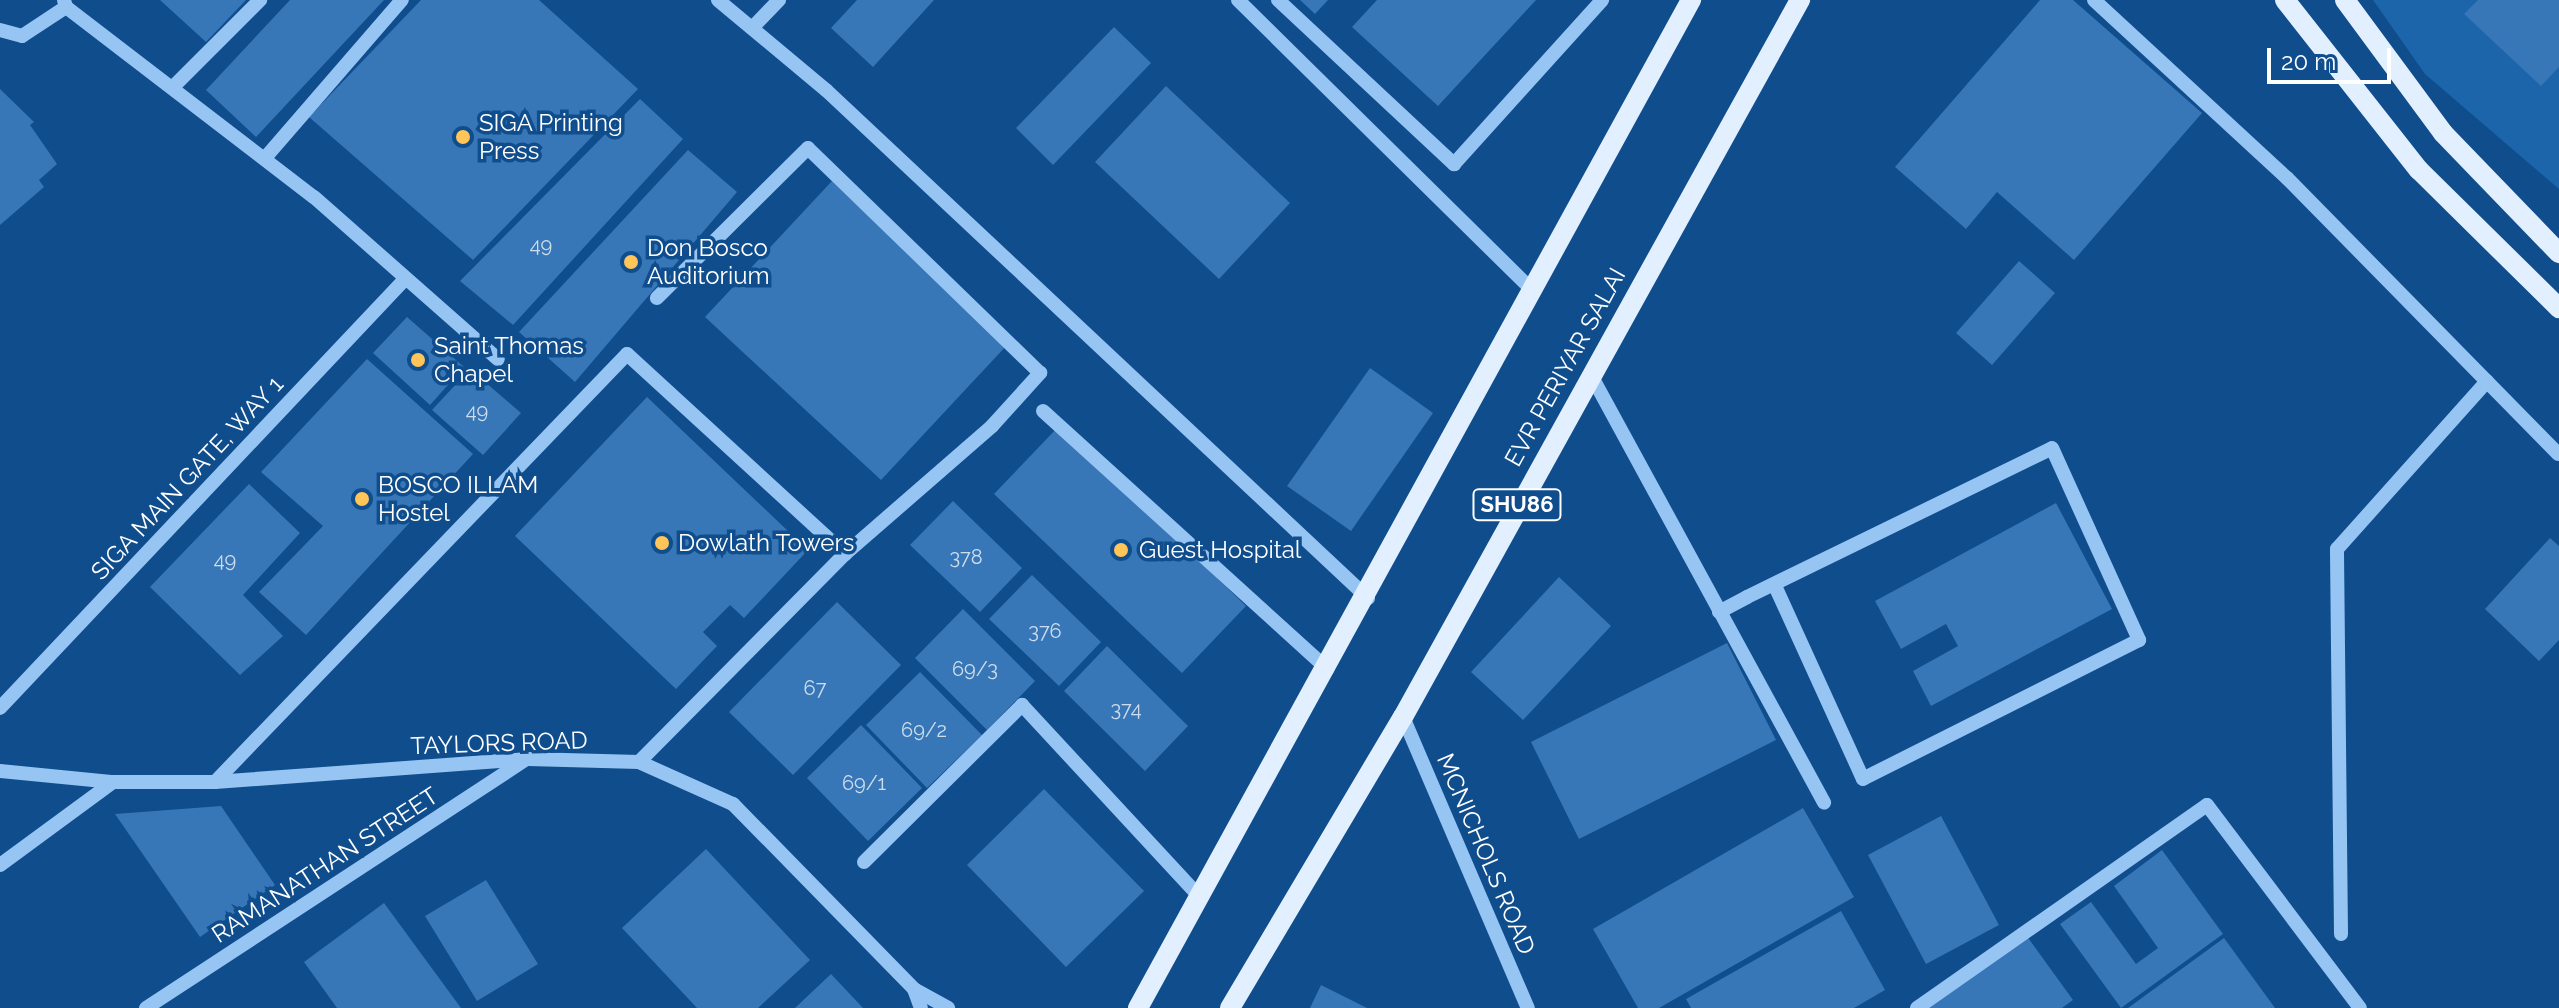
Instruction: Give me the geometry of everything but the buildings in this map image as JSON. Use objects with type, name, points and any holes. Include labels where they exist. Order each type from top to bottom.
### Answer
[{"type":"main road","points":[[1138,1008],[1368,598],[1691,0]]},
{"type":"main road","name":"EVR PERIYAR SALAI","points":[[1230,1008],[1403,717],[1800,0]]},
{"type":"main road","points":[[2285,0],[2419,170],[2559,308]]},
{"type":"main road","points":[[2345,0],[2443,133],[2559,253]]},
{"type":"street","points":[[174,86],[260,0]]},
{"type":"street","points":[[265,158],[402,0]]},
{"type":"street","points":[[718,0],[826,90],[1368,598]]},
{"type":"street","points":[[752,28],[779,0]]},
{"type":"street","points":[[1238,0],[1533,291]]},
{"type":"street","points":[[1278,0],[1454,164],[1602,0]]},
{"type":"street","points":[[2094,0],[2287,178],[2558,454]]},
{"type":"street","points":[[0,30],[22,36],[65,4],[265,158],[498,359]]},
{"type":"street","points":[[639,762],[845,554],[992,426],[1040,373],[808,148],[657,298]]},
{"type":"street","name":"SIGA MAIN GATE, WAY 1","points":[[0,708],[406,278]]},
{"type":"street","points":[[215,782],[627,354],[845,554]]},
{"type":"street","points":[[1591,375],[1824,803]]},
{"type":"street","points":[[2341,934],[2337,549],[2487,381]]},
{"type":"street","points":[[1043,411],[1328,669]]},
{"type":"street","points":[[1719,612],[1774,584],[2052,448],[2139,640],[1863,779],[1774,584]]},
{"type":"street","points":[[864,862],[1022,705],[1200,897]]},
{"type":"street","name":"MCNICHOLS ROAD","points":[[1403,717],[1528,1008]]},
{"type":"street","name":"TAYLORS ROAD","points":[[0,771],[113,782],[215,782],[528,759],[639,762],[733,804],[914,989],[948,1008]]},
{"type":"street","name":"RAMANATHAN STREET","points":[[146,1008],[528,759]]},
{"type":"street","points":[[0,865],[113,782]]},
{"type":"street","points":[[1917,1008],[2207,805],[2360,1008]]},
{"type":"street","name":"TAYLORS ROAD","points":[[914,989],[921,1008]]},
{"type":"shaded area","points":[[2373,0],[2559,0],[2559,189],[2425,74]]},
{"type":"place","name":"SIGA Printing Press","points":[[463,137]]},
{"type":"place","name":"Don Bosco Auditorium","points":[[631,262]]},
{"type":"place","name":"Saint Thomas Chapel","points":[[418,360]]},
{"type":"place","name":"BOSCO ILLAM Hostel","points":[[362,499]]},
{"type":"place","name":"Dowlath Towers","points":[[662,543]]},
{"type":"place","name":"Guest Hospital","points":[[1121,550]]}]
